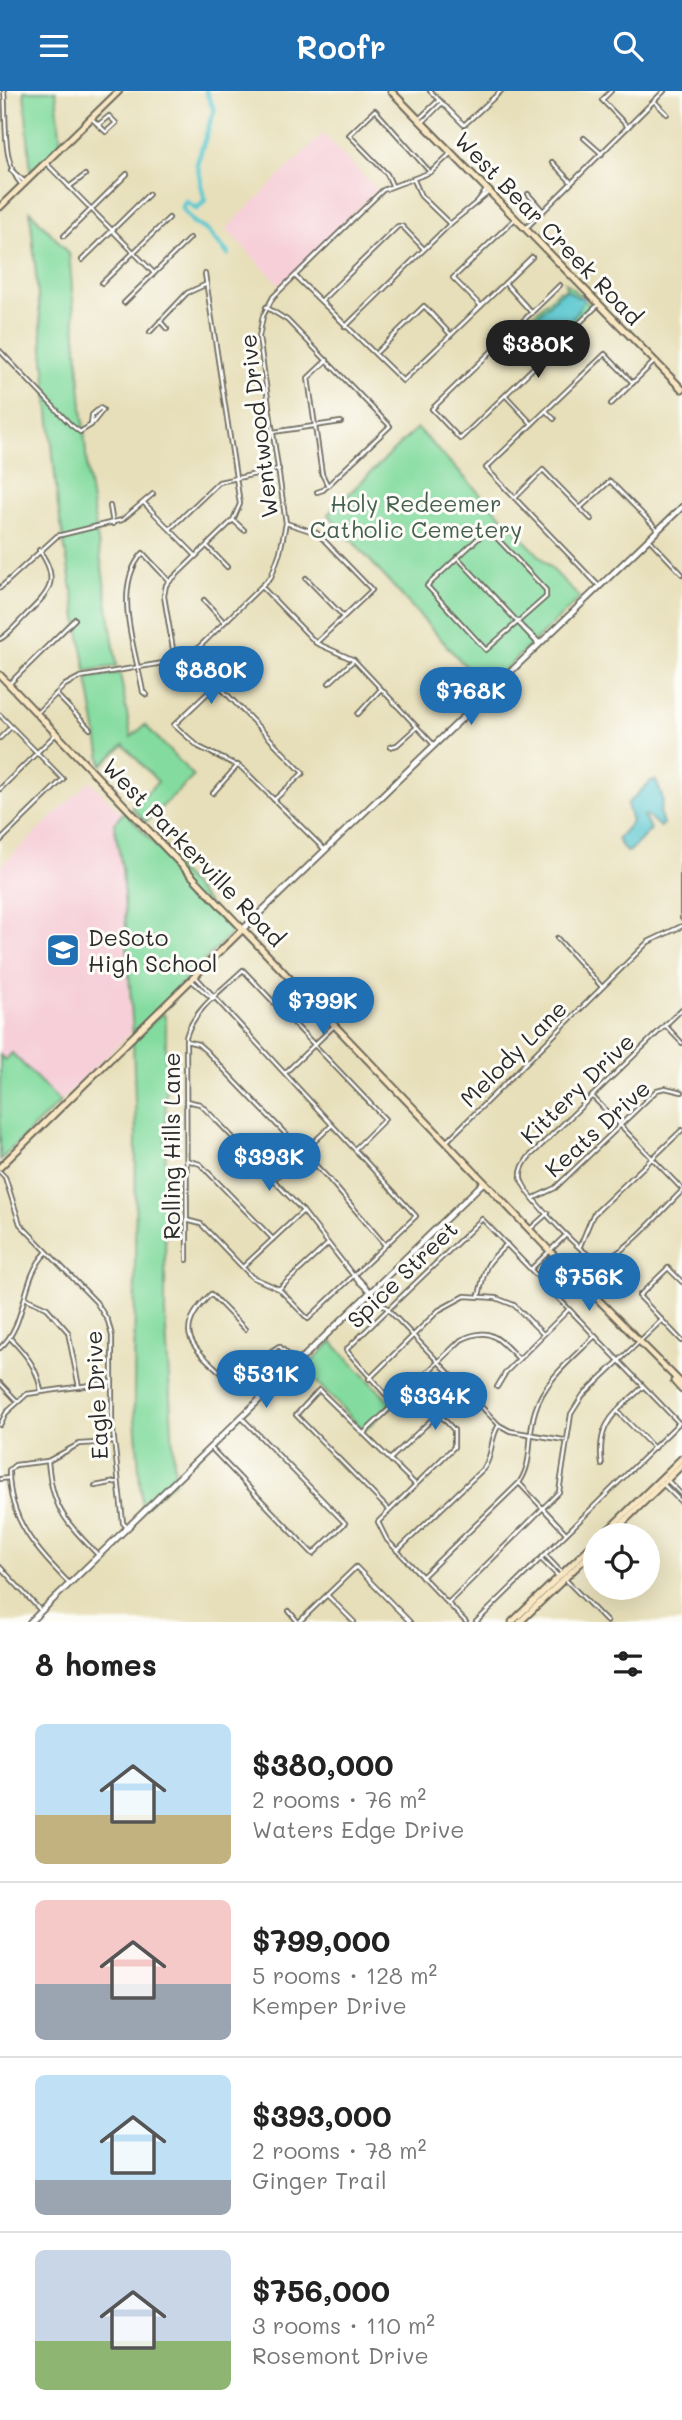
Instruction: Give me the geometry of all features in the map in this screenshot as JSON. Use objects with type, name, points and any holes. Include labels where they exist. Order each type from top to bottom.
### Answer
[{"type":"main road","points":[[0,207],[119,91]]},
{"type":"main road","name":"West Bear Creek Road","points":[[391,91],[682,389]]},
{"type":"main road","name":"West Parkerville Road","points":[[0,674],[550,1251],[682,1384]]},
{"type":"main road","points":[[0,1167],[243,929]]},
{"type":"main road","name":"West Parkerville Road","points":[[654,1357],[682,1390]]},
{"type":"main road","points":[[618,1523],[682,1458]]},
{"type":"main road","points":[[663,1480],[682,1465]]},
{"type":"main road","points":[[520,1622],[583,1554]]},
{"type":"main road","points":[[512,1622],[583,1559]]},
{"type":"street","points":[[4,91],[2,98],[7,159],[11,170],[24,184]]},
{"type":"street","points":[[430,91],[464,125],[501,91]]},
{"type":"street","points":[[611,91],[602,100],[628,127]]},
{"type":"street","points":[[525,229],[664,91]]},
{"type":"street","points":[[654,101],[667,114]]},
{"type":"street","points":[[420,121],[441,102]]},
{"type":"street","points":[[431,172],[375,110],[349,135],[387,174],[393,185],[431,172],[451,153]]},
{"type":"street","points":[[91,118],[98,125],[106,132],[116,123],[108,116],[98,125]]},
{"type":"street","points":[[584,138],[601,154]]},
{"type":"street","points":[[552,162],[571,182]]},
{"type":"street","points":[[46,163],[154,273]]},
{"type":"street","points":[[69,187],[85,174]]},
{"type":"street","points":[[64,236],[127,174]]},
{"type":"street","points":[[414,180],[421,196],[450,224]]},
{"type":"street","name":"Wentwood Drive","points":[[37,713],[56,694],[80,677],[175,661],[197,649],[262,587],[274,571],[286,523],[259,337],[266,307],[294,276],[383,190],[393,185]]},
{"type":"street","points":[[345,327],[488,190]]},
{"type":"street","points":[[82,260],[149,194]]},
{"type":"street","points":[[528,194],[543,211]]},
{"type":"street","points":[[102,282],[169,218]]},
{"type":"street","points":[[481,306],[453,278],[515,219]]},
{"type":"street","points":[[320,302],[398,226],[402,226],[424,250]]},
{"type":"street","points":[[124,303],[190,239]]},
{"type":"street","points":[[294,276],[345,327],[377,352],[403,381],[532,257]]},
{"type":"street","points":[[175,661],[164,596],[169,581],[233,520],[240,504],[205,274]]},
{"type":"street","points":[[505,283],[533,313]]},
{"type":"street","points":[[150,332],[187,293],[207,284]]},
{"type":"street","points":[[560,285],[432,409],[460,439],[599,304]]},
{"type":"street","points":[[377,352],[424,306],[451,335]]},
{"type":"street","points":[[266,307],[287,320],[390,426],[328,486],[317,492]]},
{"type":"street","points":[[160,321],[167,329]]},
{"type":"street","points":[[517,328],[544,357]]},
{"type":"street","points":[[0,351],[80,432],[91,425],[103,410],[100,408],[92,415],[91,425]]},
{"type":"street","points":[[599,586],[486,468],[605,354],[633,383]]},
{"type":"street","points":[[327,360],[308,377],[322,474],[328,486]]},
{"type":"street","points":[[611,404],[655,361]]},
{"type":"street","points":[[505,395],[533,424]]},
{"type":"street","points":[[546,411],[554,419]]},
{"type":"street","points":[[273,432],[341,422]]},
{"type":"street","points":[[170,529],[219,482],[237,475],[279,469]]},
{"type":"street","points":[[515,498],[542,470],[591,519]]},
{"type":"street","points":[[580,508],[610,481],[658,530]]},
{"type":"street","points":[[0,588],[57,536],[69,531],[113,524],[153,494]]},
{"type":"street","points":[[144,503],[196,556]]},
{"type":"street","points":[[110,506],[113,524]]},
{"type":"street","points":[[243,929],[682,507]]},
{"type":"street","points":[[233,520],[244,530]]},
{"type":"street","points":[[286,523],[317,533],[372,590],[316,643]]},
{"type":"street","points":[[490,531],[546,590],[546,597],[484,650],[427,586],[457,557],[490,531]]},
{"type":"street","points":[[649,539],[682,574]]},
{"type":"street","points":[[206,546],[226,568]]},
{"type":"street","points":[[1,640],[45,597],[51,585],[49,564],[39,550]]},
{"type":"street","points":[[147,695],[143,692],[127,597],[133,566],[143,552],[169,581]]},
{"type":"street","points":[[457,557],[540,645]]},
{"type":"street","points":[[306,578],[343,616]]},
{"type":"street","points":[[262,587],[316,643],[354,660],[434,745]]},
{"type":"street","points":[[204,600],[224,622]]},
{"type":"street","points":[[9,684],[75,619]]},
{"type":"street","points":[[329,683],[354,660]]},
{"type":"street","points":[[231,671],[174,725],[199,747],[238,765],[325,850]]},
{"type":"street","points":[[218,684],[303,773],[274,800]]},
{"type":"street","points":[[358,714],[381,689]]},
{"type":"street","points":[[56,694],[90,729]]},
{"type":"street","points":[[0,715],[63,779],[0,841]]},
{"type":"street","points":[[0,738],[12,727]]},
{"type":"street","points":[[390,747],[417,727]]},
{"type":"street","points":[[0,789],[56,734]]},
{"type":"street","points":[[213,793],[238,765]]},
{"type":"street","points":[[682,865],[682,918]]},
{"type":"street","name":"Melody Lane","points":[[446,1141],[653,939],[673,933],[682,926]]},
{"type":"street","points":[[557,938],[602,987]]},
{"type":"street","name":"Rolling Hills Lane","points":[[187,1260],[186,1041],[190,1023],[243,970],[314,1045]]},
{"type":"street","points":[[186,1220],[201,1224],[253,1277],[279,1289],[308,1319],[416,1216],[381,1181],[333,1123],[193,978]]},
{"type":"street","name":"Kittery Drive","points":[[534,1199],[521,1179],[528,1158],[682,1009]]},
{"type":"street","points":[[285,1073],[335,1025]]},
{"type":"street","points":[[665,1025],[682,1043]]},
{"type":"street","points":[[186,1041],[198,1044],[206,1051],[303,1152],[386,1245]]},
{"type":"street","points":[[314,1045],[385,1119],[356,1148]]},
{"type":"street","name":"Keats Drive","points":[[534,1199],[555,1188],[660,1088],[682,1092]]},
{"type":"street","points":[[534,1199],[592,1257],[613,1255],[682,1190],[592,1096]]},
{"type":"street","points":[[186,1101],[200,1104],[303,1211],[370,1292],[499,1425],[510,1431],[565,1440]]},
{"type":"street","points":[[273,1180],[333,1123]]},
{"type":"street","points":[[580,1246],[588,1220],[682,1130]]},
{"type":"street","points":[[186,1160],[200,1164],[273,1240]]},
{"type":"street","name":"Eagle Drive","points":[[0,1172],[20,1224],[106,1316],[112,1336],[117,1481],[123,1523],[127,1527]]},
{"type":"street","points":[[30,1622],[485,1181]]},
{"type":"street","points":[[242,1267],[303,1211]]},
{"type":"street","points":[[530,1229],[548,1213]]},
{"type":"street","name":"Spice Street","points":[[369,1379],[346,1352],[388,1309],[482,1219],[507,1244]]},
{"type":"street","points":[[531,1269],[568,1234]]},
{"type":"street","points":[[279,1289],[328,1244]]},
{"type":"street","points":[[476,1622],[679,1423],[507,1244],[486,1264],[480,1279],[479,1296]]},
{"type":"street","points":[[0,1348],[11,1339],[37,1262],[47,1252]]},
{"type":"street","points":[[682,1282],[668,1268],[639,1296],[682,1341]]},
{"type":"street","points":[[245,1329],[211,1294],[194,1311],[188,1327],[194,1345],[233,1384],[261,1357],[279,1346],[297,1363]]},
{"type":"street","points":[[394,1404],[369,1379],[447,1304],[465,1296],[496,1298],[514,1305],[543,1334]]},
{"type":"street","points":[[25,1298],[47,1308],[68,1332],[79,1387]]},
{"type":"street","points":[[497,1387],[519,1359],[568,1310]]},
{"type":"street","points":[[448,1603],[559,1492],[571,1414],[583,1395],[662,1319]]},
{"type":"street","points":[[364,1433],[461,1340],[477,1332],[492,1335],[519,1359]]},
{"type":"street","points":[[422,1577],[519,1483],[528,1471],[530,1435],[535,1410],[548,1386],[595,1336]]},
{"type":"street","points":[[11,1339],[31,1360],[37,1371],[41,1391]]},
{"type":"street","points":[[0,1425],[18,1401],[41,1391],[112,1382]]},
{"type":"street","points":[[0,1383],[18,1401]]},
{"type":"street","points":[[602,1465],[599,1445],[605,1424],[644,1387]]},
{"type":"street","points":[[390,1459],[464,1389]]},
{"type":"street","points":[[389,1510],[296,1415],[319,1390],[415,1484]]},
{"type":"street","points":[[617,1411],[654,1448]]},
{"type":"street","points":[[438,1413],[454,1430],[454,1447],[378,1522],[387,1540],[466,1622]]},
{"type":"street","points":[[210,1447],[313,1554],[345,1523],[241,1417]]},
{"type":"street","points":[[397,1551],[484,1468],[491,1456],[492,1438],[499,1425]]},
{"type":"street","points":[[69,1583],[23,1530],[11,1500],[9,1470],[15,1465],[48,1461],[79,1444],[114,1442]]},
{"type":"street","points":[[48,1461],[56,1506],[69,1525],[98,1555]]},
{"type":"street","points":[[0,1479],[9,1478]]},
{"type":"street","points":[[663,1480],[682,1495]]},
{"type":"street","points":[[663,1480],[682,1503]]},
{"type":"street","points":[[95,1486],[117,1481]]},
{"type":"street","points":[[519,1483],[566,1532]]},
{"type":"street","points":[[545,1555],[607,1622]]},
{"type":"street","points":[[541,1559],[562,1576]]},
{"type":"street","points":[[0,1567],[41,1611]]},
{"type":"street","points":[[289,1611],[299,1622],[356,1567],[410,1622]]},
{"type":"street","points":[[328,1595],[354,1622]]},
{"type":"shaded area","points":[[323,134],[377,190],[280,285],[226,229]]},
{"type":"shaded area","name":"DeSoto High School","points":[[90,781],[122,814],[114,823],[122,868],[131,1032],[0,1160],[0,867]]},
{"type":"green space","points":[[24,91],[56,91],[61,145],[31,174]]},
{"type":"green space","points":[[30,211],[69,253],[88,477],[117,666],[86,671],[58,507]]},
{"type":"green space","points":[[565,282],[590,305],[570,329],[544,353],[520,328],[558,291],[566,290]]},
{"type":"green space","name":"Holy Redeemer Catholic Cemetery","points":[[417,428],[580,598],[485,688],[328,514]]},
{"type":"green space","points":[[120,673],[131,737],[145,725],[194,776],[146,822],[131,807],[158,782],[124,745],[102,765],[87,678]]},
{"type":"green space","points":[[125,811],[233,931],[133,1034],[122,868],[114,823]]},
{"type":"green space","points":[[163,1012],[166,1020],[165,1313],[175,1481],[142,1509],[134,1405],[136,1132],[133,1041]]},
{"type":"green space","points":[[12,1053],[60,1102],[0,1160],[0,1055],[5,1060]]},
{"type":"green space","points":[[332,1342],[392,1404],[364,1431],[304,1369]]},
{"type":"water","points":[[567,290],[578,298],[584,296],[581,306],[554,338],[540,340],[528,326],[558,295]]},
{"type":"water","points":[[656,780],[663,799],[660,814],[663,824],[660,827],[646,815],[643,816],[651,829],[626,852],[617,839],[632,822],[627,804],[651,781]]},
{"type":"waterway","points":[[206,91],[214,110],[197,164],[205,200],[197,209],[186,201],[182,208],[193,222],[208,231],[228,254]]},
{"type":"place","name":"DeSoto High School","points":[[63,950]]}]
